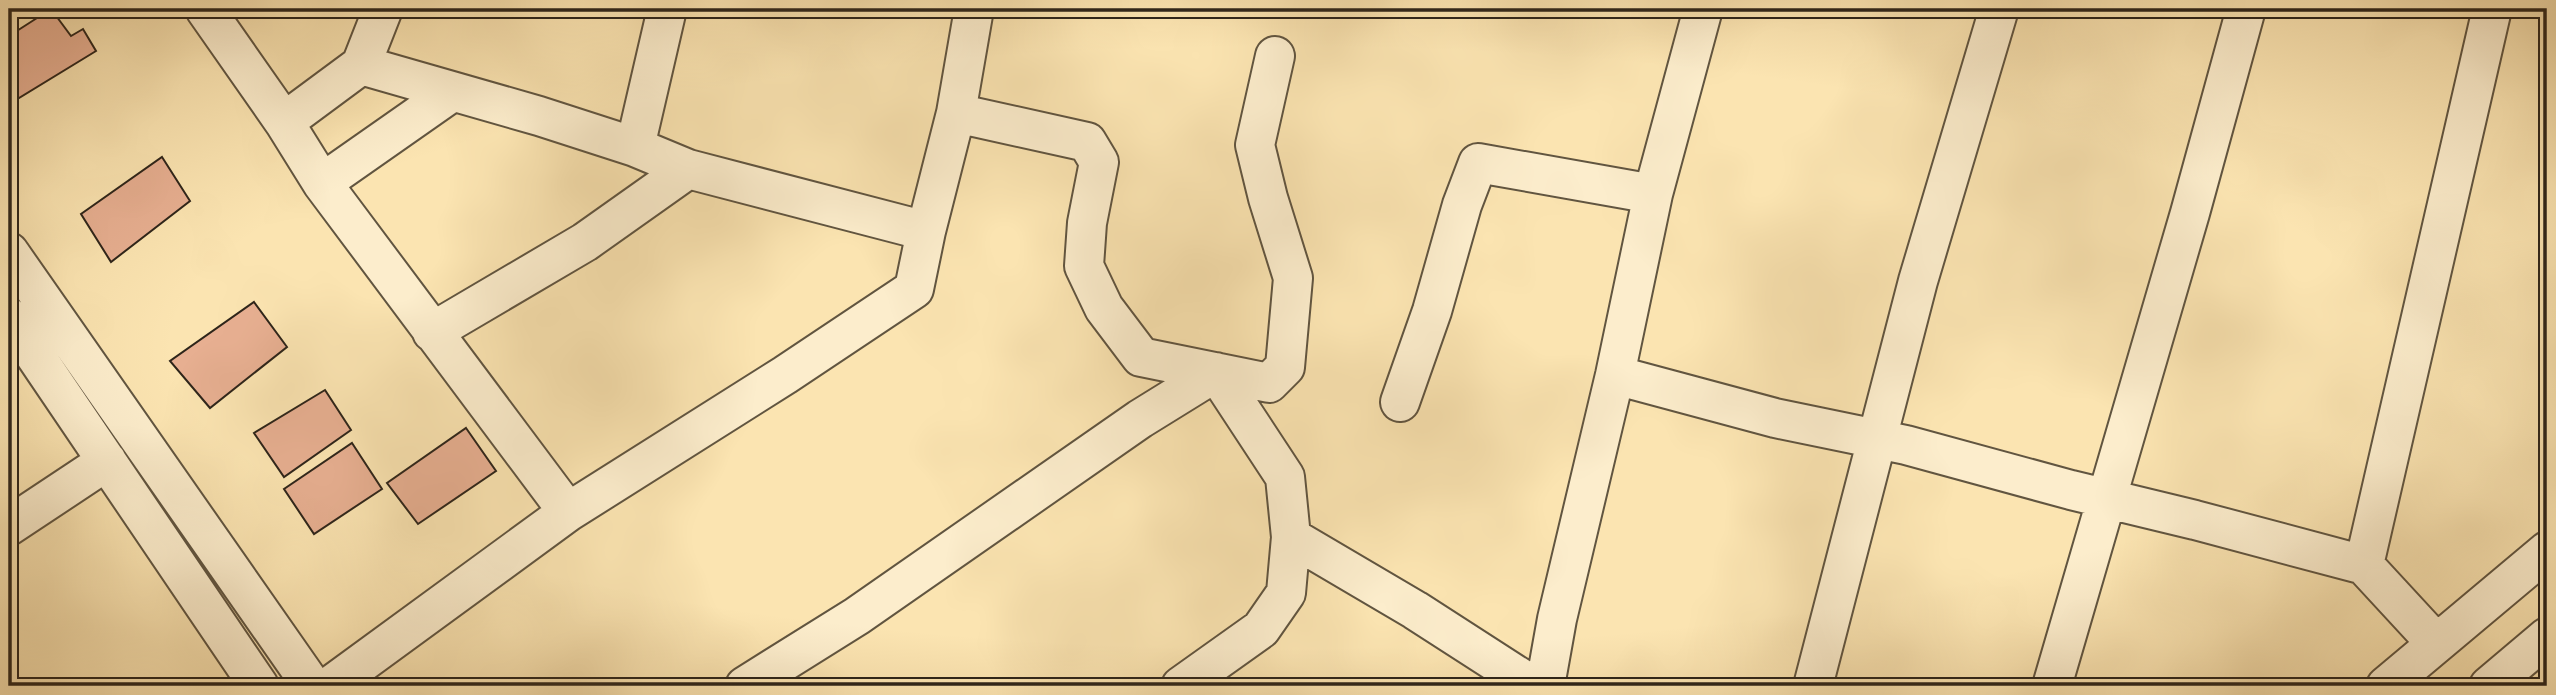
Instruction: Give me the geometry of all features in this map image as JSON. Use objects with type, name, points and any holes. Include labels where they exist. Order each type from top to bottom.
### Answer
[{"type":"street","points":[[205,9],[284,122],[322,183],[568,512]]},
{"type":"street","points":[[284,122],[361,65],[383,9]]},
{"type":"street","points":[[635,147],[667,9]]},
{"type":"street","points":[[330,686],[568,512],[785,375],[914,289],[956,113],[974,9]]},
{"type":"street","points":[[1545,686],[1557,619],[1615,375],[1653,194],[1703,9]]},
{"type":"street","points":[[1813,686],[1918,281],[1999,9]]},
{"type":"street","points":[[2052,686],[2217,120],[2246,9]]},
{"type":"street","points":[[2364,565],[2492,9]]},
{"type":"street","points":[[956,113],[1087,142],[1099,162],[1087,223],[1084,266],[1104,308],[1141,357],[1269,383],[1285,367],[1293,278],[1255,145],[1275,56]]},
{"type":"street","points":[[361,65],[539,116],[635,147],[688,169],[926,230]]},
{"type":"street","points":[[322,183],[452,92]]},
{"type":"street","points":[[1400,402],[1432,311],[1462,205],[1478,163],[1653,194]]},
{"type":"street","points":[[432,332],[585,242],[688,169]]},
{"type":"street","points":[[9,252],[312,686]]},
{"type":"street","points":[[9,317],[259,686]]},
{"type":"street","points":[[1181,686],[1261,629],[1286,593],[1291,537],[1285,477],[1216,372]]},
{"type":"street","points":[[745,686],[857,616],[1140,419],[1216,372]]},
{"type":"street","points":[[1615,375],[1775,418],[1878,438],[2364,565],[2437,643]]},
{"type":"street","points":[[9,526],[107,461]]},
{"type":"street","points":[[1291,537],[1415,610],[1532,686]]},
{"type":"street","points":[[2386,686],[2547,551]]},
{"type":"street","points":[[2489,686],[2547,637]]},
{"type":"building","points":[[51,9],[71,36],[83,29],[96,51],[14,101],[9,90],[9,36]]},
{"type":"building","points":[[162,157],[190,201],[111,262],[81,214]]},
{"type":"building","points":[[254,302],[287,347],[210,408],[170,361]]},
{"type":"building","points":[[325,390],[351,430],[284,477],[254,433]]},
{"type":"building","points":[[466,428],[496,471],[418,524],[387,483]]},
{"type":"building","points":[[352,443],[382,489],[314,534],[284,489]]}]
